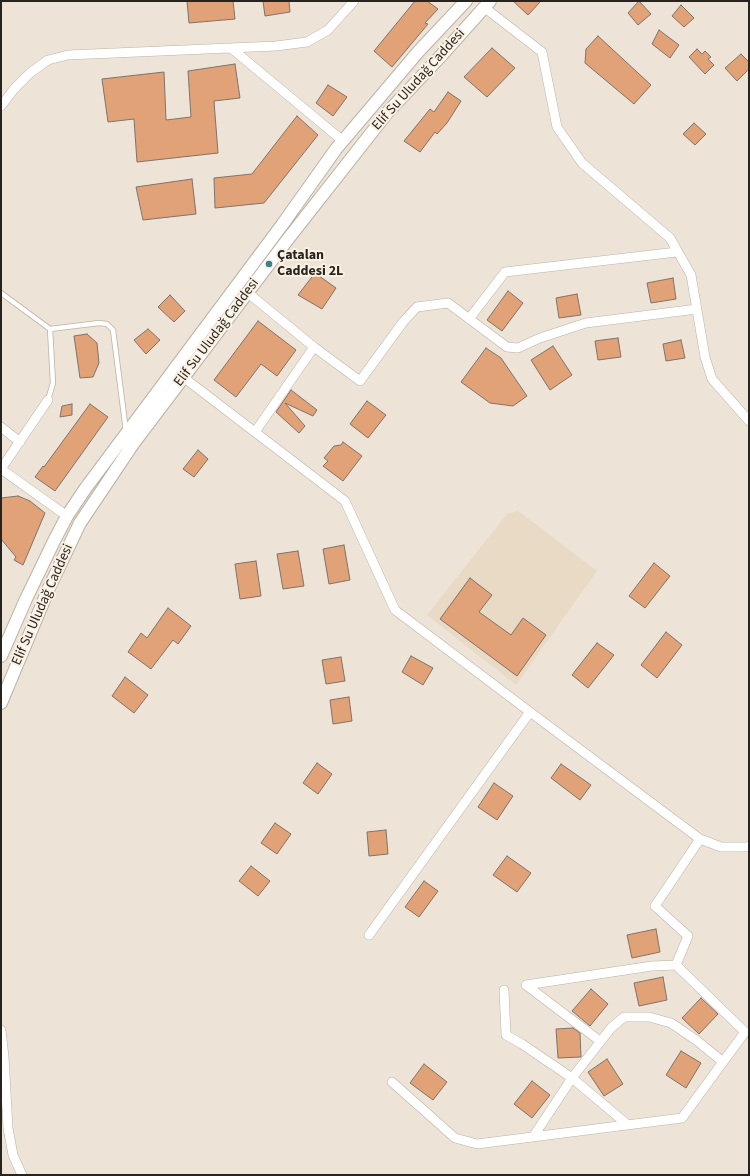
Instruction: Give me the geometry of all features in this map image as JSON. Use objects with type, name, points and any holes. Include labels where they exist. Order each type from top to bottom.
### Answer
[{"type":"main road","name":"Elif Su Uludağ Caddesi","points":[[1,656],[26,599],[67,516],[126,433],[344,141],[418,52],[466,1]]},
{"type":"main road","name":"Elif Su Uludağ Caddesi","points":[[1,703],[49,588],[80,523],[133,444],[288,239],[387,113],[487,4]]},
{"type":"street","points":[[1,106],[14,89],[30,73],[48,60],[68,55],[276,46],[307,42],[328,30],[354,1]]},
{"type":"street","points":[[487,4],[542,52],[557,127],[582,163],[670,238],[691,275],[705,356],[712,379],[749,421]]},
{"type":"street","points":[[231,48],[344,141]]},
{"type":"street","points":[[469,319],[505,272],[677,252]]},
{"type":"street","points":[[248,293],[314,347],[360,381],[417,307],[448,303],[507,347],[518,348],[540,338],[586,323],[697,309]]},
{"type":"street","points":[[255,432],[314,347]]},
{"type":"street","points":[[183,377],[345,501],[395,610],[700,839],[721,847],[749,846]]},
{"type":"street","points":[[48,400],[1,469],[67,516]]},
{"type":"street","points":[[1,427],[20,442]]},
{"type":"street","points":[[369,935],[530,712]]},
{"type":"street","points":[[676,966],[688,936],[655,906],[700,839]]},
{"type":"street","points":[[392,1082],[455,1138],[477,1144],[682,1118],[745,1032],[676,966],[652,966],[526,985],[600,1041]]},
{"type":"street","points":[[504,990],[506,1035],[572,1078],[628,1125]]},
{"type":"street","points":[[533,1137],[572,1078],[600,1041],[611,1028],[624,1018],[649,1017],[671,1023],[696,1040],[723,1062]]},
{"type":"street","points":[[1,1030],[8,1128],[13,1155],[22,1175]]},
{"type":"lane","points":[[1,293],[50,329],[99,322],[107,324],[113,330],[126,433]]},
{"type":"lane","points":[[48,400],[53,383],[50,329]]},
{"type":"shaded area","points":[[518,511],[597,571],[516,685],[427,615],[507,514]]},
{"type":"building","points":[[187,1],[233,1],[235,19],[189,23]]},
{"type":"building","points":[[263,1],[289,1],[290,12],[265,16]]},
{"type":"building","points":[[415,1],[427,1],[438,9],[425,23],[428,24],[392,67],[374,51]]},
{"type":"building","points":[[513,1],[541,1],[528,15]]},
{"type":"building","points":[[639,1],[651,14],[638,25],[628,13]]},
{"type":"building","points":[[681,5],[694,18],[684,27],[672,16]]},
{"type":"building","points":[[659,30],[679,45],[670,58],[652,44]]},
{"type":"building","points":[[598,36],[651,85],[634,104],[585,63],[586,49]]},
{"type":"building","points":[[492,48],[515,68],[487,97],[464,77]]},
{"type":"building","points":[[697,49],[702,54],[705,51],[711,57],[708,59],[714,65],[705,74],[689,57]]},
{"type":"building","points":[[741,54],[749,62],[749,69],[737,81],[725,68]]},
{"type":"building","points":[[235,64],[240,98],[214,101],[218,153],[137,162],[134,119],[108,122],[102,79],[164,72],[166,120],[191,117],[188,71]]},
{"type":"building","points":[[328,85],[347,97],[333,116],[316,103]]},
{"type":"building","points":[[448,92],[461,101],[447,123],[437,134],[435,132],[420,152],[404,141],[430,109],[434,112]]},
{"type":"building","points":[[297,116],[318,135],[264,203],[215,208],[214,178],[252,174]]},
{"type":"building","points":[[694,123],[706,134],[695,145],[683,134]]},
{"type":"building","points":[[192,179],[196,214],[143,220],[136,187]]},
{"type":"building","points":[[315,273],[336,288],[322,309],[298,295]]},
{"type":"building","points":[[673,278],[676,299],[651,303],[647,283]]},
{"type":"building","points":[[508,291],[523,303],[502,331],[487,320]]},
{"type":"building","points":[[577,294],[581,315],[559,318],[556,298]]},
{"type":"building","points":[[170,295],[185,311],[174,322],[158,307]]},
{"type":"building","points":[[258,321],[296,350],[277,376],[261,364],[236,397],[214,380]]},
{"type":"building","points":[[148,329],[160,340],[146,354],[134,340]]},
{"type":"building","points":[[87,334],[97,343],[99,363],[93,377],[80,378],[74,336]]},
{"type":"building","points":[[618,338],[621,357],[598,360],[595,341]]},
{"type":"building","points":[[681,340],[685,358],[666,361],[663,344]]},
{"type":"building","points":[[553,346],[572,375],[550,390],[531,360]]},
{"type":"building","points":[[486,348],[501,358],[527,396],[513,406],[490,403],[461,382]]},
{"type":"building","points":[[291,390],[317,410],[313,416],[285,403],[305,426],[299,433],[276,412]]},
{"type":"building","points":[[367,401],[386,415],[368,438],[350,424]]},
{"type":"building","points":[[72,404],[72,415],[60,417],[62,406]]},
{"type":"building","points":[[90,404],[108,417],[55,491],[35,477]]},
{"type":"building","points":[[343,442],[362,456],[343,481],[323,466],[328,461],[324,458],[334,446],[341,445]]},
{"type":"building","points":[[198,450],[208,459],[194,477],[183,469]]},
{"type":"building","points":[[18,496],[30,501],[45,513],[23,565],[14,560],[16,557],[1,539],[1,498]]},
{"type":"building","points":[[344,545],[350,580],[329,584],[323,549]]},
{"type":"building","points":[[298,551],[304,586],[283,589],[277,554]]},
{"type":"building","points":[[256,561],[261,596],[240,599],[235,564]]},
{"type":"building","points":[[654,563],[670,576],[645,608],[629,596]]},
{"type":"building","points":[[470,578],[492,595],[479,612],[511,635],[523,618],[546,635],[517,676],[440,619]]},
{"type":"building","points":[[168,608],[191,626],[178,644],[173,640],[151,669],[128,652],[141,633],[147,638]]},
{"type":"building","points":[[666,632],[682,645],[657,678],[641,665]]},
{"type":"building","points":[[597,643],[614,655],[588,688],[572,675]]},
{"type":"building","points":[[411,656],[433,668],[423,685],[402,672]]},
{"type":"building","points":[[341,657],[345,681],[326,684],[322,660]]},
{"type":"building","points":[[125,677],[148,695],[134,713],[112,696]]},
{"type":"building","points":[[349,697],[352,721],[333,724],[330,700]]},
{"type":"building","points":[[317,763],[332,774],[318,794],[303,783]]},
{"type":"building","points":[[561,764],[591,785],[580,800],[551,778]]},
{"type":"building","points":[[494,783],[513,796],[497,820],[478,807]]},
{"type":"building","points":[[275,823],[291,834],[277,854],[261,843]]},
{"type":"building","points":[[386,830],[388,854],[369,856],[367,832]]},
{"type":"building","points":[[507,856],[531,873],[517,892],[493,875]]},
{"type":"building","points":[[251,866],[270,881],[258,896],[239,881]]},
{"type":"building","points":[[424,881],[438,891],[419,917],[405,907]]},
{"type":"building","points":[[656,929],[660,952],[632,958],[627,935]]},
{"type":"building","points":[[663,977],[667,1000],[639,1006],[634,983]]},
{"type":"building","points":[[591,989],[608,1004],[590,1026],[572,1011]]},
{"type":"building","points":[[701,998],[718,1014],[699,1034],[682,1018]]},
{"type":"building","points":[[573,1028],[580,1033],[581,1057],[558,1058],[556,1029]]},
{"type":"building","points":[[681,1051],[701,1063],[686,1088],[666,1075]]},
{"type":"building","points":[[607,1059],[623,1084],[604,1096],[588,1072]]},
{"type":"building","points":[[424,1064],[447,1082],[433,1100],[410,1083]]},
{"type":"building","points":[[532,1081],[550,1095],[532,1118],[514,1104]]},
{"type":"place","name":"Çatalan Caddesi 2L","points":[[269,264]]}]
